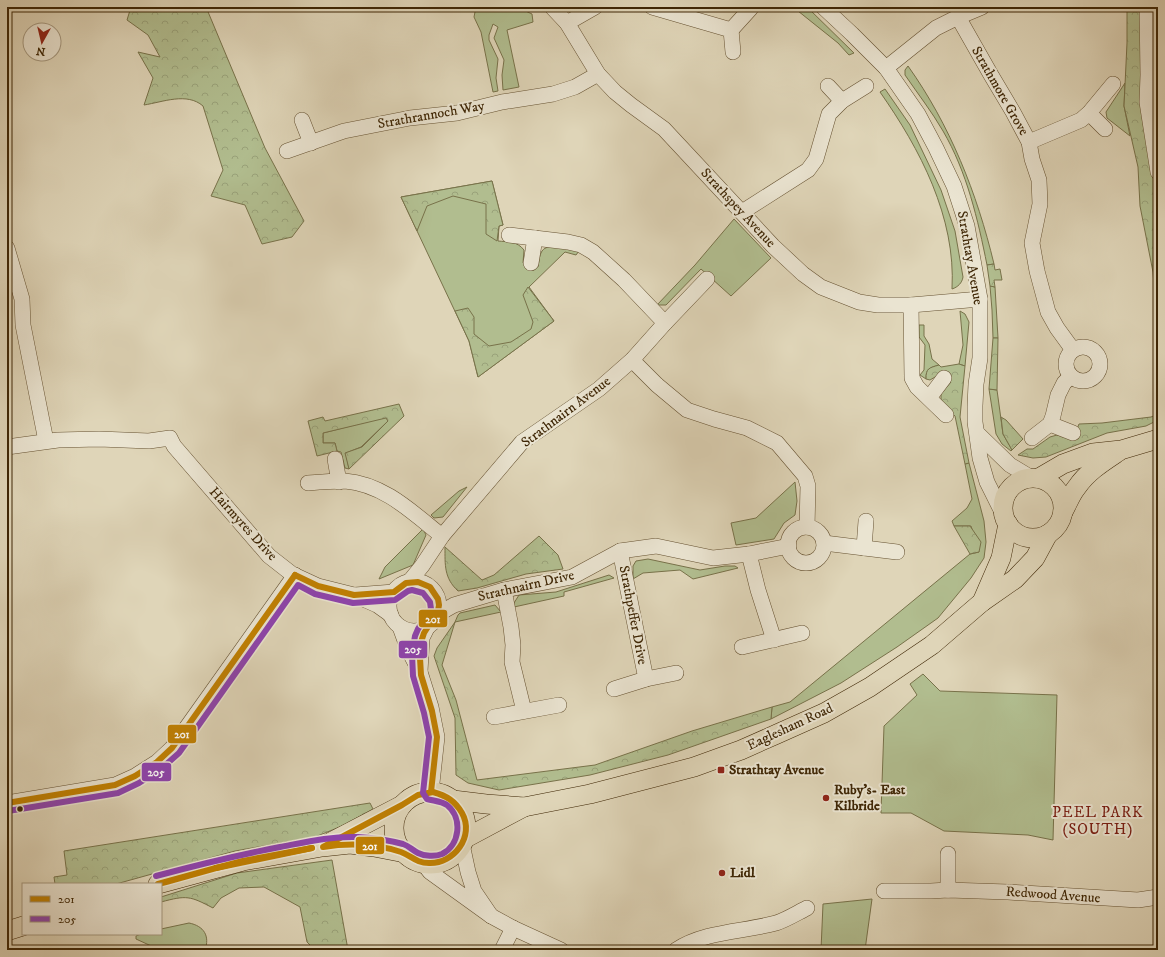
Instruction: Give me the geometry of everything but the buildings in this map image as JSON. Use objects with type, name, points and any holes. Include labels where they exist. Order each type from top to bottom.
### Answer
[{"type":"main road","points":[[1034,478],[1047,481],[1054,486],[1060,494],[1063,502],[1061,520],[1056,528],[1040,538],[1021,536],[1014,531],[1006,520],[1003,507],[1004,498],[1008,490],[1014,484],[1022,480],[1034,478],[1063,464],[1093,453],[1121,450],[1158,440]]},
{"type":"main road","points":[[1063,512],[1082,479],[1121,450]]},
{"type":"main road","name":"Eaglesham Road","points":[[982,602],[1001,558],[1006,520]]},
{"type":"main road","name":"Eaglesham Road","points":[[453,800],[524,807],[590,794],[694,767],[777,734],[824,713],[870,687],[932,645],[982,602],[1015,579],[1035,558],[1048,534]]},
{"type":"main road","points":[[322,847],[402,805],[420,793],[431,792],[442,794],[453,800],[461,809],[465,820],[466,832],[463,842],[455,854],[445,860],[433,863],[423,863],[413,859],[405,853],[395,836],[394,825],[397,814],[402,805]]},
{"type":"main road","name":"Eaglesham Road","points":[[463,842],[524,807]]},
{"type":"main road","points":[[162,883],[243,861],[322,847],[350,844],[405,853]]},
{"type":"main road","points":[[7,931],[22,926]]},
{"type":"street","name":"Strathspey Avenue","points":[[552,7],[567,22],[598,74],[615,92],[664,129],[773,246],[803,274],[822,287],[859,302],[878,305],[911,305],[980,299]]},
{"type":"street","points":[[567,22],[595,7]]},
{"type":"street","points":[[652,7],[731,30]]},
{"type":"street","name":"Strathtay Avenue","points":[[823,7],[886,68],[918,114],[954,186],[967,226],[980,299],[980,358],[976,384],[975,406],[975,422],[978,434],[980,458],[987,482],[1006,520]]},
{"type":"street","points":[[886,68],[936,28],[982,7]]},
{"type":"street","points":[[1147,7],[1153,75],[1147,102],[1158,172]]},
{"type":"street","points":[[733,52],[731,30],[750,8]]},
{"type":"street","name":"Strathmore Grove","points":[[958,17],[1029,142],[1032,159],[1039,180],[1040,204],[1032,242],[1037,271],[1048,312],[1057,328],[1073,350]]},
{"type":"street","name":"Strathrannoch Way","points":[[287,151],[344,131],[410,118],[457,113],[502,102],[553,94],[575,88],[598,74]]},
{"type":"street","points":[[1029,142],[1081,120],[1089,114],[1113,84]]},
{"type":"street","points":[[828,86],[842,101]]},
{"type":"street","points":[[742,212],[808,170],[816,159],[830,114],[842,101],[866,86]]},
{"type":"street","points":[[1089,114],[1105,129]]},
{"type":"street","points":[[302,120],[311,143]]},
{"type":"street","points":[[509,235],[581,245],[593,252],[624,280],[665,323]]},
{"type":"street","points":[[531,263],[534,238]]},
{"type":"street","points":[[7,248],[22,298],[23,326],[46,441],[7,447]]},
{"type":"street","name":"Strathnairn Avenue","points":[[394,592],[398,588],[410,582],[442,536],[522,442],[599,389],[632,360],[707,279]]},
{"type":"street","points":[[911,305],[912,378],[917,387],[946,415]]},
{"type":"street","points":[[1081,347],[1092,349],[1096,353],[1100,363],[1098,374],[1089,380],[1078,380],[1071,376],[1066,370],[1068,355],[1073,350],[1081,347]]},
{"type":"street","points":[[632,360],[657,385],[687,410],[747,428],[777,443],[804,476],[808,486],[807,527]]},
{"type":"street","points":[[1032,438],[1050,424],[1058,395],[1064,383],[1071,376]]},
{"type":"street","points":[[930,398],[944,378]]},
{"type":"street","points":[[1050,424],[1073,433]]},
{"type":"street","points":[[978,434],[1010,465],[1034,478]]},
{"type":"street","name":"Hairmyres Drive","points":[[46,441],[99,439],[148,441],[170,438],[174,446],[269,556],[295,575],[318,586],[354,595],[377,605],[396,621]]},
{"type":"street","points":[[335,459],[339,482]]},
{"type":"street","points":[[308,483],[339,482],[362,485],[395,498],[442,536]]},
{"type":"street","points":[[864,548],[866,521]]},
{"type":"street","points":[[807,527],[817,530],[823,538],[824,549],[817,559],[806,563],[795,559],[791,554],[789,546],[790,538],[793,533],[807,527]]},
{"type":"street","points":[[824,543],[897,552]]},
{"type":"street","name":"Strathnairn Drive","points":[[438,614],[454,605],[504,590],[572,577],[620,551],[656,546],[713,558],[749,554],[789,546]]},
{"type":"street","points":[[420,672],[422,638],[427,628],[438,614],[439,607],[433,591],[430,571],[432,550]]},
{"type":"street","name":"Strathpeffer Drive","points":[[620,551],[646,679]]},
{"type":"street","points":[[749,554],[758,590],[774,640]]},
{"type":"street","points":[[7,803],[115,785],[135,776],[157,762],[172,748],[295,575]]},
{"type":"street","points":[[410,582],[419,582],[433,591]]},
{"type":"street","points":[[504,590],[513,645],[512,662],[524,711]]},
{"type":"street","name":"Strathnairn Drive","points":[[433,591],[453,598],[470,600]]},
{"type":"street","points":[[394,592],[390,600],[390,608],[420,672],[431,707],[437,737],[431,792]]},
{"type":"street","name":"Hairmyres Drive","points":[[354,595],[394,592]]},
{"type":"street","points":[[396,621],[407,630],[415,631],[427,628]]},
{"type":"street","points":[[742,647],[802,633]]},
{"type":"street","name":"Strathpeffer Drive","points":[[614,689],[646,679],[676,673]]},
{"type":"street","points":[[494,717],[559,705]]},
{"type":"street","points":[[463,842],[468,872],[474,891],[491,916]]},
{"type":"street","points":[[948,854],[948,890]]},
{"type":"street","points":[[423,863],[430,872],[491,916],[560,950]]},
{"type":"street","name":"Redwood Avenue","points":[[884,891],[948,890],[1008,892],[1138,900],[1158,897]]},
{"type":"street","points":[[676,950],[684,944],[702,937],[778,923],[807,908]]},
{"type":"street","points":[[502,950],[513,928]]},
{"type":"green space","points":[[131,7],[206,7],[265,148],[304,221],[292,237],[262,244],[245,205],[211,196],[223,170],[203,106],[197,102],[182,99],[167,100],[144,105],[153,78],[138,52],[160,57],[148,35],[127,20]]},
{"type":"green space","points":[[476,7],[517,7],[532,14],[533,22],[507,30],[519,87],[503,90],[502,75],[504,60],[494,38],[498,27],[493,24],[489,35],[489,40],[498,59],[496,78],[498,91],[493,92],[481,32],[474,17]]},
{"type":"green space","points":[[793,7],[807,7],[854,53],[849,55],[838,43]]},
{"type":"green space","points":[[1127,7],[1144,7],[1152,171],[1158,204],[1158,335],[1153,272],[1140,206],[1138,167],[1124,106]]},
{"type":"green space","points":[[908,66],[937,112],[960,160],[979,211],[994,264],[987,265],[971,196],[959,163],[939,124],[905,75],[905,70]]},
{"type":"green space","points":[[1125,83],[1124,106],[1130,136],[1107,118],[1106,112]]},
{"type":"green space","points":[[885,89],[910,125],[941,190],[955,231],[963,277],[962,281],[952,289],[952,262],[942,210],[921,160],[909,137],[880,92]]},
{"type":"green space","points":[[492,181],[503,225],[499,226],[498,241],[512,242],[521,247],[524,250],[523,263],[538,267],[542,251],[549,247],[559,247],[579,251],[576,255],[565,252],[529,287],[554,321],[478,377],[469,341],[401,197]]},
{"type":"green space","points":[[492,181],[503,225],[499,226],[497,241],[486,234],[486,204],[453,196],[427,206],[417,231],[401,197]]},
{"type":"green space","points":[[734,219],[771,258],[731,296],[701,269],[666,305],[657,305],[695,265]]},
{"type":"green space","points":[[994,264],[995,270],[1000,269],[1002,280],[994,280],[995,287],[990,286],[987,265]]},
{"type":"green space","points":[[990,286],[995,287],[998,338],[993,338]]},
{"type":"green space","points":[[528,287],[554,321],[478,377],[469,341],[455,311],[468,308],[474,317],[474,334],[489,346],[511,342],[531,329],[533,322],[523,295]]},
{"type":"green space","points":[[960,311],[965,314],[969,322],[965,366],[959,364],[963,345]]},
{"type":"green space","points":[[919,325],[924,325],[924,336],[929,344],[932,359],[939,365],[927,371],[926,379],[920,375],[924,370],[925,345],[919,337]]},
{"type":"green space","points":[[993,338],[998,338],[997,390],[989,389]]},
{"type":"green space","points":[[959,364],[965,366],[960,417],[969,463],[965,464],[955,416],[941,402],[941,394],[951,382],[940,374],[930,380],[926,379],[927,371],[930,368],[939,365],[941,367]]},
{"type":"green space","points":[[989,389],[997,390],[1003,434],[1012,450],[1011,451],[1002,444],[996,434]]},
{"type":"green space","points":[[399,404],[404,416],[349,469],[345,453],[362,447],[388,421],[386,418],[323,433],[323,443],[335,443],[337,451],[317,456],[308,421],[323,417],[325,421]]},
{"type":"green space","points":[[1158,414],[1158,420],[1146,426],[1107,433],[1046,457],[1033,458],[1018,455],[1027,449],[1033,449],[1050,437],[1057,435],[1073,439],[1079,424],[1102,423],[1151,417]]},
{"type":"green space","points":[[386,417],[388,421],[361,447],[346,453],[349,469],[345,468],[341,452],[337,451],[335,443],[323,443],[323,433]]},
{"type":"green space","points":[[1001,417],[1006,420],[1023,439],[1012,450],[1003,434]]},
{"type":"green space","points":[[969,463],[984,521],[986,542],[984,558],[971,578],[938,618],[897,647],[841,683],[771,719],[772,707],[790,702],[970,554],[979,552],[971,526],[954,526],[952,521],[967,508],[972,499],[965,464]]},
{"type":"green space","points":[[795,482],[797,501],[795,515],[784,523],[774,539],[736,545],[731,523],[756,518]]},
{"type":"green space","points":[[467,487],[443,517],[434,518],[431,515],[459,491]]},
{"type":"green space","points":[[954,526],[970,526],[981,542],[979,552],[970,554]]},
{"type":"green space","points":[[423,529],[426,535],[413,565],[379,579],[385,567]]},
{"type":"green space","points":[[539,536],[558,555],[563,569],[526,574],[477,588],[458,591],[450,581],[445,565],[445,547],[482,580],[494,575]]},
{"type":"green space","points":[[648,559],[700,570],[725,566],[735,566],[738,568],[693,579],[680,570],[643,573],[633,579],[633,566],[636,561]]},
{"type":"green space","points":[[609,575],[614,578],[564,592],[564,596],[514,607],[514,603],[519,595],[556,592]]},
{"type":"green space","points":[[495,605],[501,612],[455,622],[460,613]]},
{"type":"green space","points":[[455,622],[442,665],[456,700],[477,780],[595,765],[692,731],[772,707],[771,719],[668,755],[590,775],[499,790],[468,783],[456,775],[455,718],[434,656],[437,648]]},
{"type":"green space","points":[[923,674],[940,691],[1057,695],[1053,840],[1028,835],[944,831],[911,813],[881,813],[884,726],[917,695],[910,684]]},
{"type":"green space","points":[[370,803],[373,809],[342,826],[315,837],[235,851],[120,883],[55,883],[54,877],[67,875],[64,851]]},
{"type":"green space","points":[[332,860],[348,950],[315,950],[307,942],[300,907],[264,887],[239,888],[221,898],[213,908],[199,901],[188,898],[177,898],[162,902],[162,897],[237,873]]},
{"type":"green space","points":[[872,899],[865,950],[821,950],[823,904]]},
{"type":"green space","points":[[189,923],[194,924],[202,929],[206,936],[207,940],[205,950],[160,950],[136,939],[136,936],[138,935],[162,935],[162,929]]},
{"type":"transit line","name":"201","points":[[295,575],[318,586],[354,595],[394,592],[406,583],[418,582],[430,587],[438,599],[438,611],[424,633],[422,639],[420,658],[421,675],[432,711],[437,737],[431,792]]},
{"type":"transit line","name":"201","points":[[7,803],[115,785],[135,776],[157,762],[172,748],[295,575]]},
{"type":"transit line","name":"205","points":[[8,811],[118,793],[139,783],[161,769],[179,753],[298,585],[315,594],[353,603],[395,600],[412,590],[423,593],[430,602],[431,609],[415,636],[412,654],[413,676],[424,713],[429,737],[423,793],[427,799],[447,805],[456,817],[456,838],[448,850],[442,854],[433,856],[420,854],[405,845],[392,841],[358,837],[338,837],[249,853],[156,876]]},
{"type":"transit line","name":"201","points":[[433,792],[442,795],[453,802],[462,813],[465,822],[466,831],[464,839],[460,847],[447,859],[438,862],[425,863],[417,861],[401,852],[382,847],[352,845],[323,847],[418,795],[433,792]]},
{"type":"transit line","name":"201","points":[[216,868],[243,861],[312,848]]},
{"type":"transit line","name":"201","points":[[216,868],[312,848]]},
{"type":"transit line","name":"201","points":[[162,883],[216,868]]},
{"type":"transit line","name":"201","points":[[162,883],[216,868]]},
{"type":"place","name":"Strathtay Avenue","points":[[721,770]]},
{"type":"place","name":"Ruby's- East Kilbride","points":[[826,798]]},
{"type":"place","name":"Lidl","points":[[722,873]]},
{"type":"district","name":"PEEL PARK (SOUTH)","points":[[1098,820]]}]
